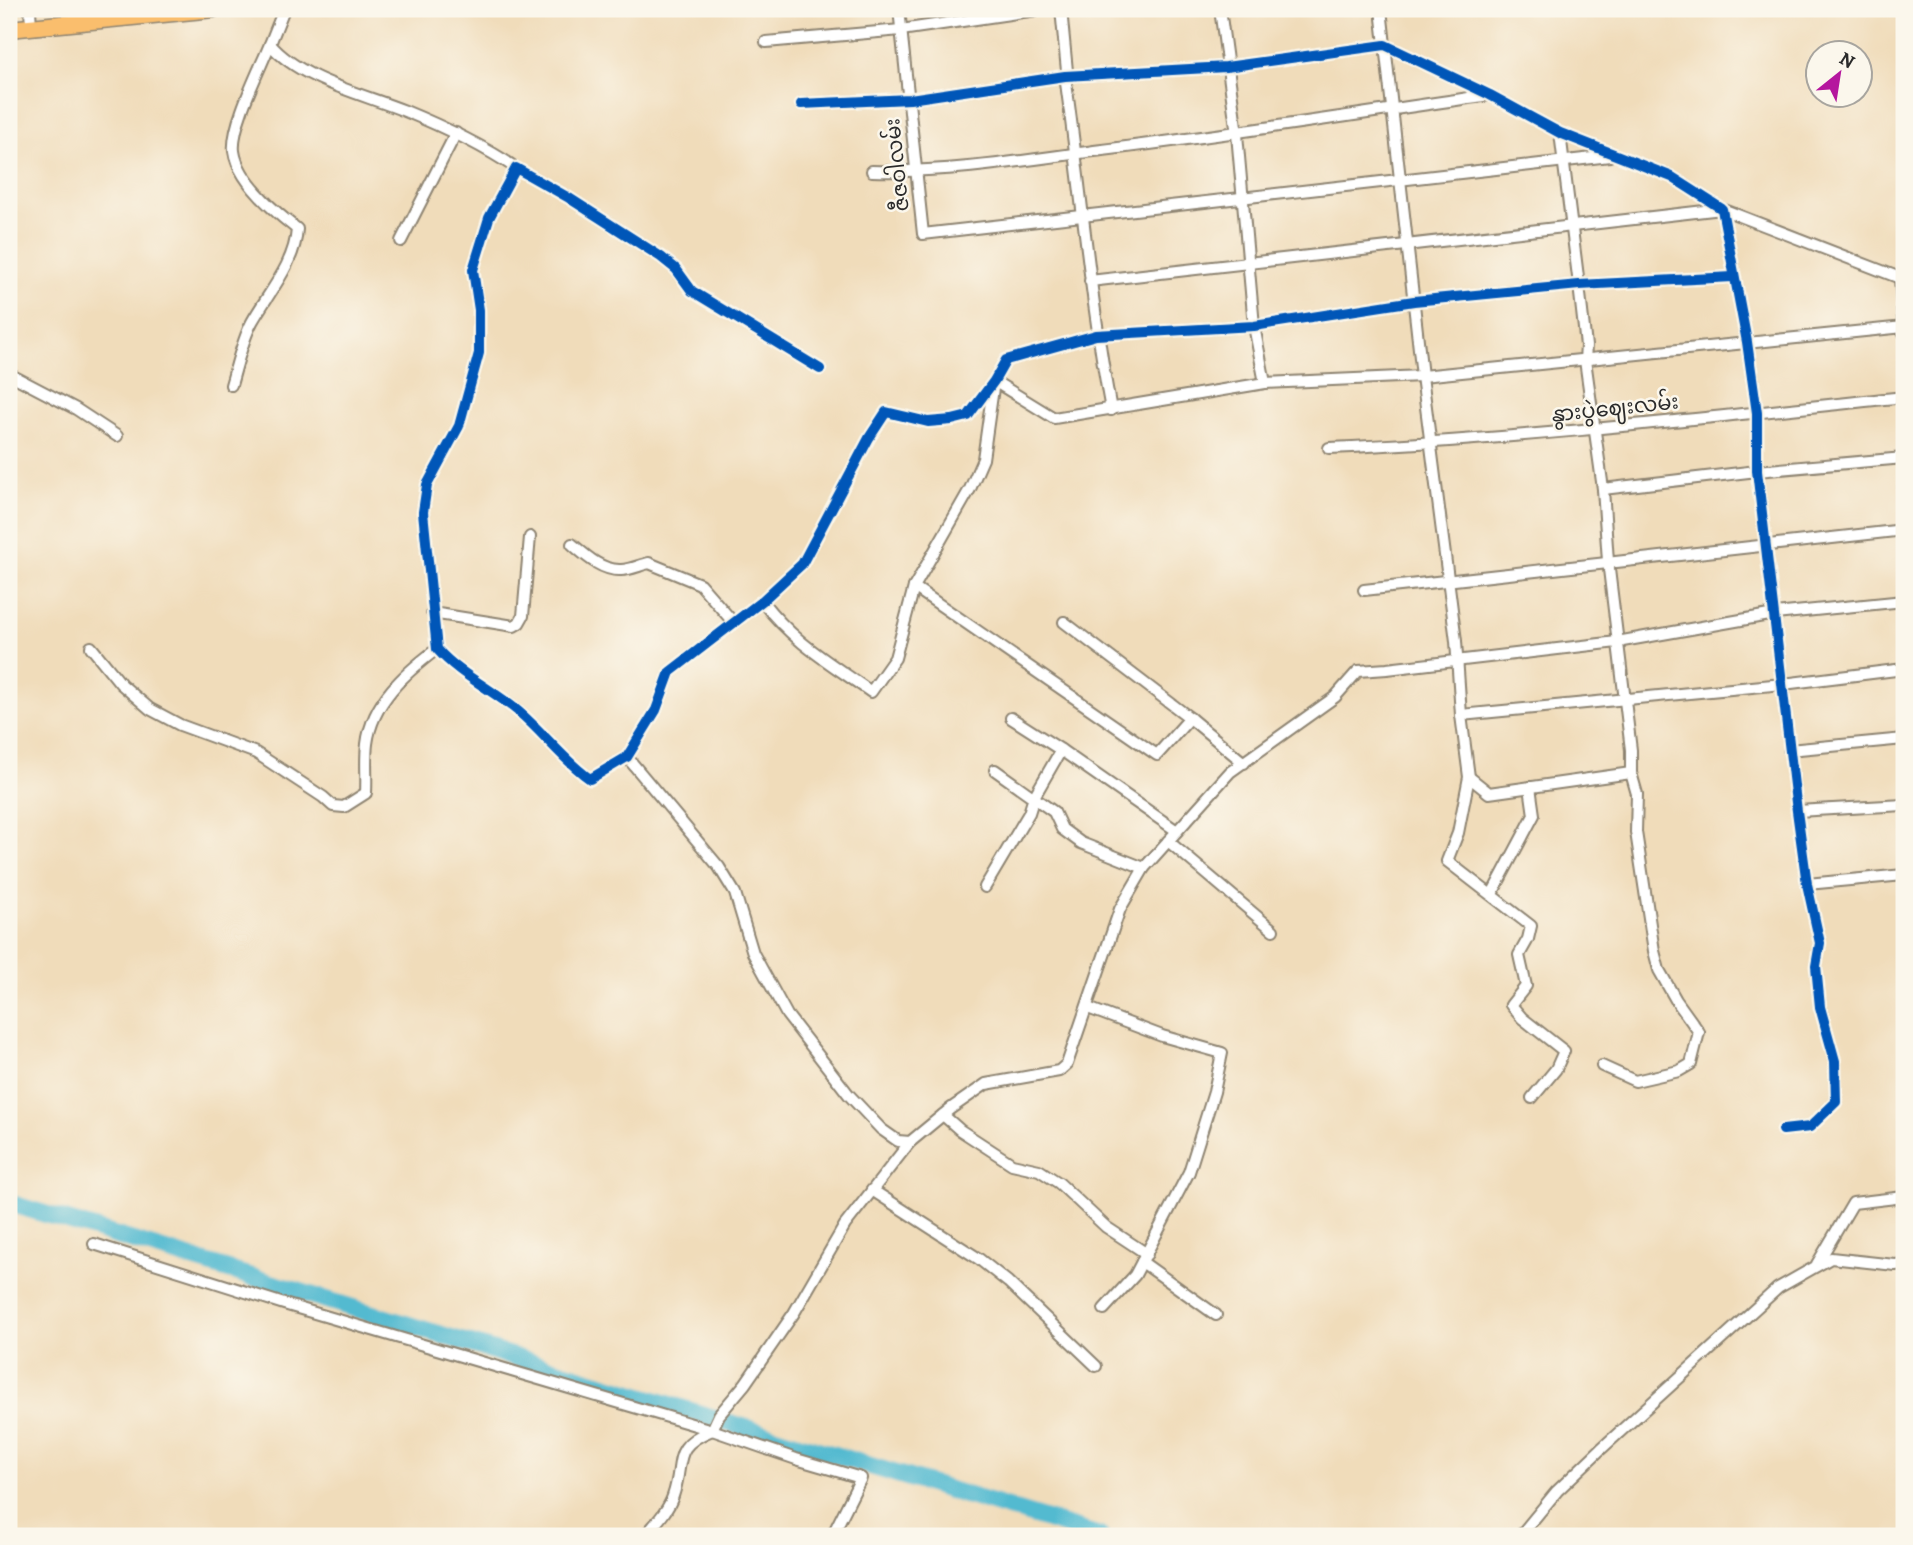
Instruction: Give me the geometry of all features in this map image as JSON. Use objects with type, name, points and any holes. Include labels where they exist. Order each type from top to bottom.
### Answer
[{"type":"highway","points":[[9,30],[132,13],[214,9]]},
{"type":"street","points":[[30,9],[31,27]]},
{"type":"street","points":[[231,385],[251,324],[274,289],[297,240],[298,229],[278,214],[247,180],[238,165],[234,149],[235,132],[284,9]]},
{"type":"street","name":"ဇီဇဝါလမ်း","points":[[899,9],[923,234],[1082,216]]},
{"type":"street","points":[[766,42],[901,30],[1044,9]]},
{"type":"street","points":[[1061,9],[1067,71],[1065,76],[1096,335],[1111,410]]},
{"type":"street","points":[[1220,9],[1237,134],[1254,326],[1265,383]]},
{"type":"street","points":[[1381,9],[1422,376],[1456,641],[1469,777],[1458,833],[1447,861],[1531,926],[1528,939],[1519,955],[1527,986],[1511,1005],[1522,1018],[1564,1051],[1556,1069],[1532,1098]]},
{"type":"street","points":[[271,44],[278,53],[305,71],[456,133],[569,198],[662,257],[676,269],[692,291],[820,369]]},
{"type":"street","points":[[801,104],[910,99],[1065,76],[1226,67],[1385,45],[1490,95],[1560,133],[1672,177],[1722,209],[1900,278],[1904,332]]},
{"type":"street","points":[[872,171],[918,172],[1076,154],[1237,134],[1490,95]]},
{"type":"street","points":[[401,241],[456,133]]},
{"type":"street","points":[[1560,133],[1586,346],[1585,360],[1602,489],[1617,642],[1626,699],[1631,773],[1637,794],[1636,832],[1659,970],[1699,1032],[1691,1064],[1679,1071],[1635,1080],[1602,1066]]},
{"type":"street","points":[[1082,216],[1612,155]]},
{"type":"street","points":[[516,168],[489,218],[473,270],[479,310],[480,353],[459,426],[428,485],[424,512],[436,649],[447,660],[519,712],[572,766],[590,779],[627,757],[656,709],[670,672],[762,601],[802,564],[869,438],[886,412],[928,422],[968,416],[1006,360],[1096,335],[1254,326],[1415,300],[1579,285],[1733,276]]},
{"type":"street","points":[[1090,281],[1722,209]]},
{"type":"street","points":[[1722,209],[1757,412],[1757,471],[1789,750],[1807,884],[1820,943],[1816,966],[1820,1007],[1835,1061],[1836,1102],[1810,1127],[1783,1130]]},
{"type":"street","points":[[994,381],[1054,418],[1265,383],[1422,376],[1904,327]]},
{"type":"street","points":[[9,374],[76,410],[117,436]]},
{"type":"street","points":[[762,601],[781,625],[806,647],[871,692],[895,658],[914,587],[970,489],[983,459],[994,381]]},
{"type":"street","name":"နွားပွဲဈေးလမ်း","points":[[1329,448],[1595,430],[1904,397]]},
{"type":"street","points":[[1602,489],[1904,458]]},
{"type":"street","points":[[1364,590],[1904,530]]},
{"type":"street","points":[[432,613],[514,626],[519,624],[523,617],[530,537]]},
{"type":"street","points":[[572,544],[593,562],[612,569],[624,570],[649,563],[700,584],[733,622]]},
{"type":"street","points":[[914,587],[1157,755],[1190,718]]},
{"type":"street","points":[[645,1536],[672,1499],[680,1457],[691,1440],[712,1430],[719,1415],[745,1384],[794,1313],[845,1225],[910,1142],[986,1084],[1059,1071],[1067,1064],[1120,909],[1144,868],[1230,772],[1335,697],[1358,671],[1617,642],[1775,614],[1904,601]]},
{"type":"street","points":[[1064,622],[1244,762]]},
{"type":"street","points":[[91,648],[121,684],[150,709],[180,725],[256,753],[333,806],[344,807],[366,793],[367,741],[379,710],[393,686],[436,649]]},
{"type":"street","points":[[1461,715],[1783,684],[1904,669]]},
{"type":"street","points":[[1011,718],[1177,831]]},
{"type":"street","points":[[1789,750],[1904,739]]},
{"type":"street","points":[[985,887],[1029,813],[1034,797],[1061,750]]},
{"type":"street","points":[[627,757],[719,867],[735,893],[753,953],[794,1024],[849,1095],[881,1129],[898,1140],[910,1142]]},
{"type":"street","points":[[996,771],[1054,812],[1062,829],[1081,843],[1144,868]]},
{"type":"street","points":[[1469,777],[1489,793],[1631,773]]},
{"type":"street","points":[[1493,894],[1534,815],[1530,787]]},
{"type":"street","points":[[1797,811],[1904,806]]},
{"type":"street","points":[[1168,841],[1273,930]]},
{"type":"street","points":[[1807,884],[1904,875]]},
{"type":"street","points":[[1088,1008],[1162,1036],[1222,1053],[1214,1092],[1189,1172],[1135,1275],[1104,1308]]},
{"type":"street","points":[[943,1115],[960,1130],[1012,1164],[1039,1170],[1059,1183],[1106,1227],[1216,1315]]},
{"type":"street","points":[[872,1190],[979,1259],[1008,1282],[1096,1366]]},
{"type":"street","points":[[1816,1265],[1853,1203],[1904,1197]]},
{"type":"street","points":[[94,1244],[284,1304],[712,1430],[796,1460],[862,1478],[832,1536]]},
{"type":"street","points":[[1520,1536],[1557,1491],[1778,1288],[1831,1258],[1904,1264]]},
{"type":"waterway","points":[[9,1203],[1100,1536]]},
{"type":"cycle path","points":[[801,104],[910,99],[1065,76],[1226,67],[1385,45],[1490,95],[1560,133],[1672,177],[1722,209],[1747,342],[1757,413],[1757,471],[1797,811],[1807,884],[1820,943],[1816,966],[1820,1007],[1835,1061],[1836,1102],[1810,1127],[1783,1130]]},
{"type":"cycle path","points":[[820,369],[692,291],[676,269],[661,257],[569,198],[516,168],[489,218],[473,270],[479,310],[479,353],[459,426],[427,485],[423,512],[437,649],[456,667],[519,712],[590,779],[627,757],[656,710],[670,672],[762,601],[802,564],[869,438],[886,412],[928,422],[968,416],[1006,360],[1096,335],[1254,326],[1414,301],[1579,285],[1733,277]]}]
